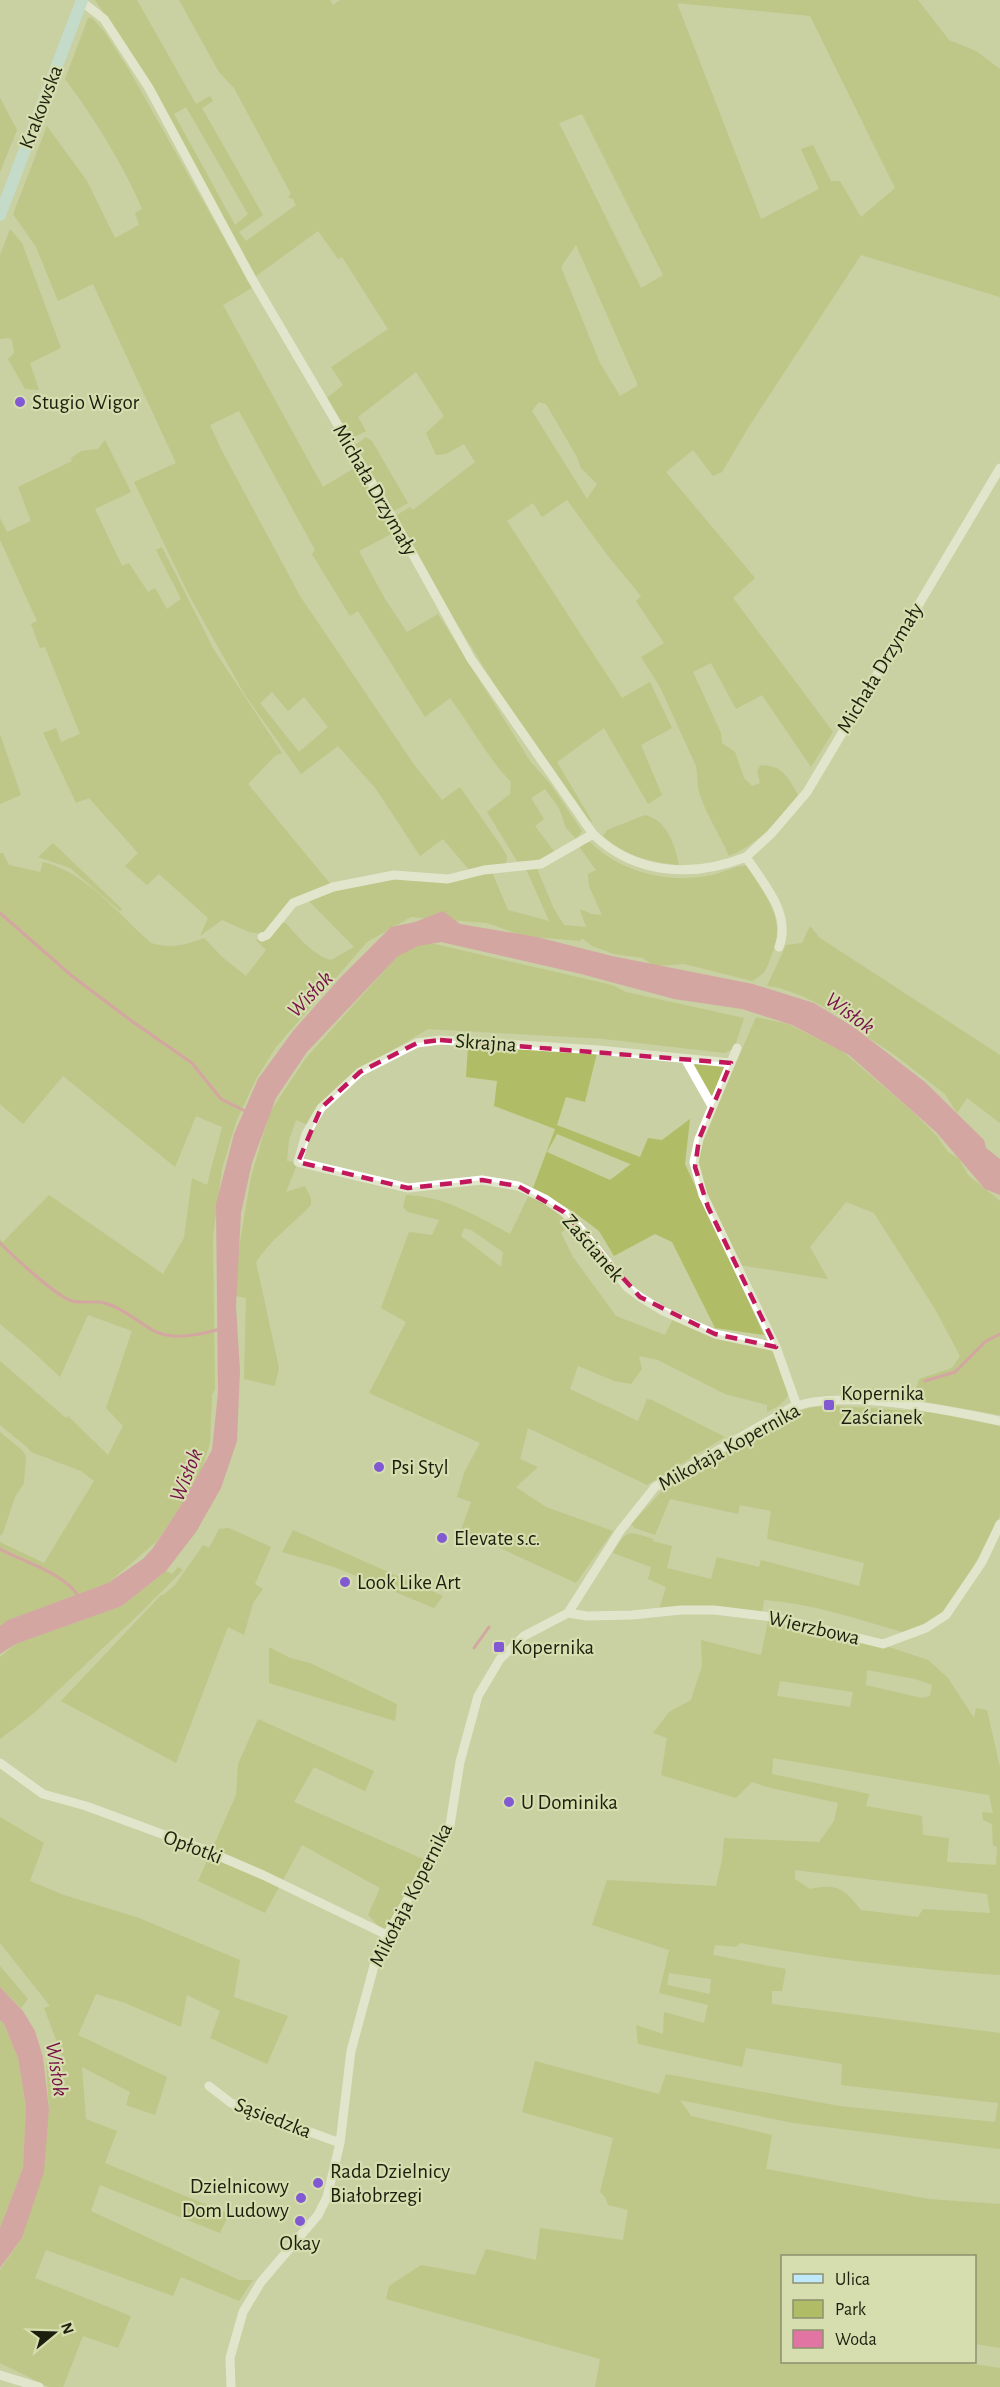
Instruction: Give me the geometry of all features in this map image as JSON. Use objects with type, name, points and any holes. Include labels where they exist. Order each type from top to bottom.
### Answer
[{"type":"main road","name":"Krakowska","points":[[0,214],[82,0]]},
{"type":"street","name":"Michała Drzymały","points":[[82,0],[104,19],[149,88],[252,279],[392,517],[471,659],[593,834],[614,852],[661,869],[680,871],[712,868],[746,856],[771,834],[807,792],[1000,468]]},
{"type":"street","points":[[262,937],[267,935],[297,900],[333,887],[394,875],[448,879],[484,870],[541,864],[593,834]]},
{"type":"street","points":[[746,856],[781,914],[784,932],[779,947]]},
{"type":"street","name":"Skrajna","points":[[298,1162],[306,1134],[321,1108],[360,1072],[417,1043],[440,1040],[598,1050],[731,1064]]},
{"type":"street","points":[[737,1048],[695,1151],[696,1173],[708,1207],[776,1347],[797,1406]]},
{"type":"street","points":[[686,1060],[712,1106]]},
{"type":"street","name":"Zaścianek","points":[[298,1162],[408,1188],[482,1180],[518,1186],[545,1199],[564,1212],[579,1227],[627,1287],[640,1297],[663,1311],[715,1334],[776,1347]]},
{"type":"street","name":"Mikołaja Kopernika","points":[[231,2387],[230,2358],[243,2312],[261,2282],[318,2215],[327,2197],[340,2143],[351,2051],[374,1966],[387,1935],[450,1825],[460,1762],[478,1696],[500,1659],[524,1636],[568,1613],[620,1531],[655,1487],[797,1406],[839,1400],[888,1403],[953,1411],[1000,1421]]},
{"type":"street","name":"Wierzbowa","points":[[568,1613],[610,1615],[714,1610],[773,1617],[883,1644],[926,1628],[946,1615],[982,1562],[1000,1524]]},
{"type":"street","name":"Opłotki","points":[[0,1763],[43,1794],[86,1806],[205,1850],[263,1875],[387,1935]]},
{"type":"street","name":"Sąsiedzka","points":[[209,2086],[231,2103],[340,2143]]},
{"type":"street","points":[[0,2375],[39,2387]]},
{"type":"highlighted area","points":[[440,1040],[731,1063],[699,1139],[695,1167],[708,1207],[776,1347],[715,1334],[640,1297],[564,1212],[518,1186],[482,1180],[408,1188],[298,1162],[321,1108],[360,1072],[417,1043]]},
{"type":"green space","points":[[95,0],[137,0],[196,104],[210,96],[213,101],[202,108],[263,215],[239,232],[246,241],[296,205],[293,199],[288,197],[291,194],[234,88],[219,72],[179,0],[330,0],[333,5],[340,0],[918,0],[949,40],[976,51],[1000,69],[1000,297],[861,255],[748,428],[722,472],[713,476],[693,450],[666,472],[755,578],[733,598],[833,732],[811,767],[762,695],[736,709],[711,663],[693,672],[721,733],[722,743],[735,752],[744,778],[752,786],[760,783],[757,770],[761,765],[774,767],[788,778],[798,795],[776,822],[759,838],[729,856],[710,818],[699,792],[696,766],[660,687],[641,657],[664,643],[636,601],[641,596],[567,500],[542,517],[533,503],[507,521],[622,698],[650,682],[672,728],[641,745],[662,795],[648,804],[604,728],[557,762],[593,823],[587,819],[508,706],[454,619],[397,515],[410,507],[413,510],[475,462],[464,444],[446,454],[436,455],[426,433],[444,416],[416,372],[358,417],[366,431],[354,437],[348,435],[327,398],[343,385],[331,367],[388,329],[342,257],[338,259],[318,231],[256,276],[126,46]],"holes":[[[677,3],[810,16],[895,188],[861,217],[840,181],[831,181],[813,145],[801,149],[819,189],[761,219]],[[186,107],[248,214],[235,225],[174,114]],[[582,114],[663,275],[641,288],[559,123]],[[576,245],[637,386],[620,396],[600,363],[561,267]],[[539,402],[546,404],[581,468],[597,484],[587,499],[532,411]]]},
{"type":"green space","points":[[88,18],[92,18],[104,31],[129,70],[252,288],[223,305],[323,487],[356,467],[393,533],[359,551],[385,599],[407,632],[438,614],[530,761],[551,785],[582,831],[576,839],[566,828],[559,808],[545,789],[531,798],[544,819],[535,826],[556,854],[537,861],[517,861],[487,812],[510,794],[511,782],[450,698],[425,717],[358,611],[350,616],[312,554],[315,550],[239,411],[210,425],[300,596],[415,766],[442,800],[460,787],[501,846],[507,856],[506,863],[470,871],[443,839],[420,856],[376,789],[338,746],[301,774],[245,695],[191,599],[134,482],[176,463],[93,284],[58,301],[36,247],[13,214],[47,126],[87,181],[115,238],[139,225],[135,213],[142,209],[126,176],[97,125],[65,79]],"holes":[[[272,692],[288,711],[304,697],[328,727],[299,752],[260,703]]]},
{"type":"green space","points":[[0,98],[17,130],[0,172]]},
{"type":"green space","points":[[10,229],[22,243],[61,348],[30,363],[39,390],[25,389],[8,359],[14,353],[12,340],[0,339],[0,255]]},
{"type":"green space","points":[[366,437],[372,441],[408,503],[394,511],[354,446]]},
{"type":"green space","points":[[105,440],[131,492],[95,509],[122,566],[129,563],[148,592],[155,588],[167,609],[181,599],[156,550],[162,547],[214,650],[282,753],[275,756],[248,784],[332,886],[304,895],[263,934],[249,932],[222,920],[200,936],[208,918],[159,874],[147,885],[125,866],[138,853],[89,798],[76,803],[43,733],[56,728],[61,742],[80,734],[45,647],[40,648],[31,624],[37,621],[0,540],[0,518],[7,532],[31,521],[18,487],[72,461],[71,458],[81,451],[98,449]]},
{"type":"green space","points":[[0,734],[21,795],[0,804]]},
{"type":"green space","points":[[645,815],[659,822],[669,834],[679,865],[639,857],[620,849],[603,836],[607,830]]},
{"type":"green space","points":[[590,842],[616,862],[647,874],[663,877],[696,877],[748,866],[776,919],[776,943],[764,972],[752,981],[684,964],[654,966],[643,958],[614,954],[592,946],[582,938],[580,941],[523,936],[487,923],[411,917],[367,942],[276,1047],[256,1079],[236,1122],[222,1169],[213,1237],[215,1389],[212,1395],[210,1443],[198,1481],[157,1541],[108,1583],[9,1620],[0,1626],[0,1542],[44,1563],[94,1481],[81,1471],[31,1452],[0,1425],[0,1361],[66,1418],[68,1416],[108,1455],[123,1426],[106,1408],[132,1331],[88,1315],[60,1377],[0,1324],[0,1239],[3,1242],[49,1195],[163,1274],[184,1238],[192,1178],[207,1185],[222,1127],[196,1116],[175,1167],[63,1076],[23,1124],[0,1104],[0,853],[3,853],[9,865],[40,872],[43,862],[74,875],[101,896],[151,943],[165,946],[178,945],[204,938],[222,957],[246,976],[266,950],[256,940],[270,935],[281,923],[286,923],[312,950],[331,960],[354,947],[306,898],[392,878],[438,881],[492,872],[508,910],[549,921],[526,869],[537,869],[554,909],[564,925],[586,927],[580,909],[591,914],[602,915],[589,886],[588,874],[596,870],[578,845]]},
{"type":"green space","points":[[53,843],[122,909],[120,911],[70,868],[38,857]]},
{"type":"green space","points":[[810,926],[820,938],[1000,1055],[1000,1123],[967,1098],[957,1113],[945,1094],[869,1038],[853,1018],[838,1014],[802,996],[767,986],[786,945],[802,943]]},
{"type":"green space","points":[[426,942],[612,985],[626,992],[744,1018],[734,1049],[724,1053],[604,1039],[428,1029],[359,1070],[308,1125],[296,1120],[289,1140],[287,1161],[298,1162],[286,1192],[305,1186],[311,1198],[311,1205],[275,1239],[256,1262],[279,1368],[275,1386],[244,1379],[246,1298],[236,1296],[236,1265],[251,1177],[270,1112],[306,1058],[403,950]]},
{"type":"green space","points":[[756,1017],[788,1024],[842,1051],[913,1112],[937,1136],[948,1152],[959,1159],[968,1175],[1000,1201],[1000,1415],[913,1400],[919,1379],[952,1368],[960,1356],[935,1309],[874,1213],[846,1202],[810,1247],[828,1279],[739,1265],[708,1195],[697,1161],[705,1135]]},
{"type":"green space","points":[[468,1046],[597,1053],[585,1102],[566,1097],[557,1125],[640,1157],[648,1138],[662,1140],[690,1119],[685,1164],[764,1335],[715,1328],[672,1242],[655,1234],[614,1256],[599,1231],[574,1212],[533,1188],[555,1129],[494,1106],[497,1081],[466,1077]],"holes":[[[557,1134],[631,1164],[610,1180],[547,1152]]]},
{"type":"green space","points":[[696,1063],[723,1066],[713,1095],[710,1095],[694,1066]]},
{"type":"green space","points":[[406,1195],[434,1199],[460,1208],[510,1234],[529,1195],[543,1201],[570,1224],[561,1233],[573,1257],[616,1316],[665,1335],[673,1319],[769,1349],[773,1352],[789,1392],[788,1396],[767,1412],[767,1405],[725,1394],[658,1360],[639,1356],[642,1369],[631,1384],[614,1381],[578,1366],[570,1389],[638,1421],[647,1399],[652,1400],[725,1437],[647,1485],[528,1428],[520,1459],[538,1467],[516,1487],[546,1507],[613,1531],[576,1583],[461,1530],[471,1502],[457,1497],[464,1473],[480,1443],[369,1393],[406,1322],[381,1308],[409,1232],[432,1235],[439,1220],[408,1212],[403,1207]],"holes":[[[464,1228],[471,1230],[503,1252],[501,1267],[461,1236]]]},
{"type":"green space","points":[[837,1406],[931,1412],[1000,1426],[999,1517],[953,1600],[931,1621],[918,1628],[902,1632],[816,1608],[764,1600],[762,1614],[659,1609],[666,1587],[648,1579],[651,1567],[613,1553],[629,1534],[638,1534],[653,1539],[652,1541],[672,1546],[667,1568],[711,1579],[717,1557],[759,1567],[761,1560],[859,1586],[864,1563],[767,1539],[771,1511],[740,1505],[738,1514],[670,1499],[655,1535],[635,1528],[631,1524],[665,1488],[795,1412],[813,1407]]},
{"type":"green space","points":[[0,1432],[26,1456],[24,1483],[15,1497],[0,1536]]},
{"type":"green space","points":[[229,1528],[271,1547],[255,1584],[263,1589],[253,1603],[244,1635],[228,1627],[176,1763],[61,1701],[161,1595],[175,1585],[203,1545],[209,1548],[219,1529]]},
{"type":"green space","points":[[293,1530],[443,1596],[434,1608],[334,1567],[282,1552]]},
{"type":"green space","points":[[178,1567],[183,1570],[139,1614],[34,1713],[0,1739],[0,1657],[16,1644],[122,1606],[166,1571],[172,1574]]},
{"type":"green space","points":[[768,1621],[886,1646],[928,1660],[948,1678],[974,1718],[976,1708],[987,1710],[1000,1767],[1000,1975],[870,1963],[740,1943],[736,1947],[715,1945],[713,1955],[786,1969],[782,1991],[772,1991],[772,2004],[1000,2033],[1000,2149],[793,2123],[680,2100],[691,2116],[772,2135],[766,2169],[929,2199],[1000,2204],[1000,2348],[976,2344],[976,2255],[781,2255],[781,2363],[967,2363],[1000,2368],[1000,2387],[595,2387],[600,2359],[386,2299],[389,2286],[421,2265],[475,2275],[486,2249],[536,2260],[540,2228],[623,2240],[628,2210],[608,2205],[600,2192],[613,2138],[522,2112],[535,2061],[659,2094],[666,2074],[839,2106],[995,2122],[998,2103],[841,2085],[842,2064],[746,2048],[742,2067],[638,2044],[636,2025],[663,2034],[664,2012],[704,2023],[708,2005],[659,1993],[669,1950],[592,1925],[607,1880],[716,1886],[724,1838],[819,1842],[834,1821],[838,1803],[752,1782],[736,1798],[661,1775],[667,1738],[653,1733],[669,1712],[691,1700],[702,1666],[701,1640],[761,1655]],"holes":[[[867,1670],[915,1679],[932,1685],[930,1696],[922,1698],[866,1685]],[[780,1681],[853,1692],[850,1707],[777,1696]],[[773,1758],[989,1795],[993,1813],[982,1812],[983,1820],[992,1824],[993,1846],[997,1847],[996,1865],[947,1862],[949,1838],[923,1835],[922,1816],[866,1806],[869,1794],[772,1774]],[[795,1870],[987,1894],[990,1913],[923,1909],[918,1917],[861,1910],[840,1889],[834,1887],[810,1889],[795,1879]],[[669,1973],[711,1979],[710,1994],[667,1985]]]},
{"type":"green space","points":[[269,1647],[290,1658],[310,1663],[397,1704],[395,1721],[269,1683]]},
{"type":"green space","points":[[258,1719],[374,1771],[365,1791],[314,1767],[294,1802],[425,1860],[384,1932],[368,1915],[380,1888],[302,1845],[265,1913],[198,1881],[236,1795],[238,1764]]},
{"type":"green space","points":[[0,1817],[44,1843],[30,1881],[64,1895],[139,1918],[240,1960],[234,1997],[288,2016],[267,2064],[210,2038],[220,2011],[187,1995],[181,2027],[125,2003],[96,1994],[78,2035],[167,2077],[155,2115],[126,2105],[130,2092],[82,2067],[86,2119],[117,2131],[105,2163],[229,2214],[220,2233],[100,2185],[91,2211],[239,2280],[253,2280],[239,2301],[181,2277],[173,2296],[46,2250],[35,2278],[131,2316],[118,2348],[83,2336],[63,2387],[49,2387],[0,2363],[0,2270],[22,2238],[49,2109],[46,2062],[63,2058],[44,2008],[50,2006],[0,1943]]},
{"type":"green space","points":[[0,1966],[28,1999],[21,2008],[0,1987]]},
{"type":"green space","points":[[0,2020],[4,2024],[18,2058],[26,2107],[23,2168],[0,2228]]},
{"type":"water","points":[[443,911],[460,924],[537,937],[612,956],[753,984],[814,1003],[855,1028],[925,1082],[984,1140],[986,1148],[1000,1159],[1000,1195],[985,1189],[936,1132],[849,1055],[792,1025],[742,1009],[674,999],[581,974],[441,942],[418,946],[398,956],[307,1052],[276,1098],[252,1163],[241,1213],[236,1306],[240,1370],[237,1441],[221,1488],[196,1532],[166,1571],[122,1606],[16,1644],[0,1654],[0,1626],[8,1620],[108,1583],[143,1559],[180,1507],[212,1450],[218,1393],[216,1204],[234,1134],[258,1079],[293,1031],[340,978],[391,927],[415,922]]},
{"type":"water","points":[[0,1987],[23,2011],[35,2031],[43,2057],[49,2109],[44,2172],[22,2238],[0,2268],[0,2228],[23,2168],[26,2107],[18,2058],[4,2024],[0,2020]]},
{"type":"waterway","points":[[0,913],[72,976],[192,1063],[221,1099],[247,1112]]},
{"type":"waterway","points":[[0,1243],[46,1284],[72,1301],[100,1302],[110,1305],[152,1330],[168,1335],[195,1335],[220,1329]]},
{"type":"waterway","points":[[925,1381],[955,1372],[986,1341],[1000,1334]]},
{"type":"waterway","points":[[0,1549],[64,1581],[79,1597]]},
{"type":"waterway","points":[[474,1648],[489,1627]]},
{"type":"place","name":"Stugio Wigor","points":[[20,402]]},
{"type":"place","name":"Kopernika Zaścianek","points":[[829,1405]]},
{"type":"place","name":"Psi Styl","points":[[379,1467]]},
{"type":"place","name":"Elevate s.c.","points":[[442,1538]]},
{"type":"place","name":"Look Like Art","points":[[345,1582]]},
{"type":"place","name":"Kopernika","points":[[499,1647]]},
{"type":"place","name":"U Dominika","points":[[509,1802]]},
{"type":"place","name":"Rada Dzielnicy Białobrzegi","points":[[318,2183]]},
{"type":"place","name":"Dzielnicowy Dom Ludowy","points":[[301,2198]]},
{"type":"place","name":"Okay","points":[[300,2221]]},
{"type":"water label","name":"Wisłok","points":[[310,994]]},
{"type":"water label","name":"Wisłok","points":[[850,1013]]},
{"type":"water label","name":"Wisłok","points":[[186,1475]]},
{"type":"water label","name":"Wisłok","points":[[57,2069]]}]
